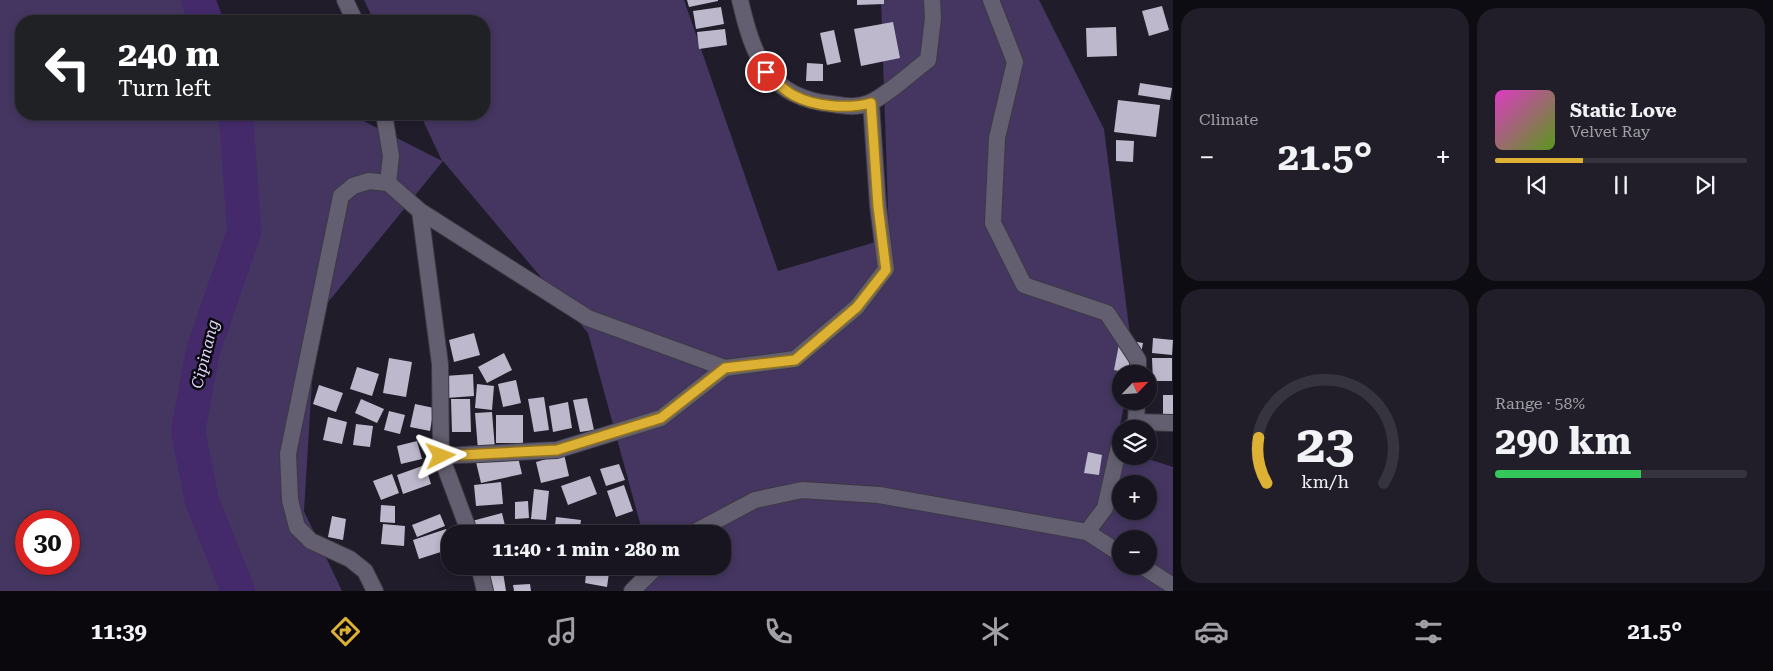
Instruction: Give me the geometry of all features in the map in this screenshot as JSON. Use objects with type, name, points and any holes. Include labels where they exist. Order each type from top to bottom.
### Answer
[{"type":"street","points":[[345,0],[352,15]]},
{"type":"street","points":[[740,0],[745,22],[766,72],[792,95],[814,103],[856,107],[871,103],[928,60],[934,18],[932,0]]},
{"type":"street","points":[[991,0],[1015,62],[997,138],[993,223],[1024,285],[1108,313],[1138,360],[1138,365]]},
{"type":"street","points":[[375,591],[364,571],[350,559],[311,541],[297,527],[290,500],[288,454],[341,196],[353,186],[369,181],[388,184],[420,211],[588,318],[725,368],[795,360],[857,307],[886,270],[878,206],[871,103]]},
{"type":"street","points":[[385,120],[391,156],[388,184]]},
{"type":"street","points":[[420,211],[440,364],[441,456],[467,525]]},
{"type":"street","points":[[441,456],[557,450],[661,418],[725,368]]},
{"type":"street","points":[[1157,424],[1173,423]]},
{"type":"street","points":[[1087,532],[1106,508],[1115,465]]},
{"type":"street","points":[[708,525],[755,500],[802,490],[879,495],[1087,532],[1112,548]]},
{"type":"street","points":[[481,575],[485,591]]},
{"type":"street","points":[[632,591],[648,575]]},
{"type":"street","points":[[1156,575],[1173,586]]},
{"type":"shaded area","points":[[0,0],[206,0],[216,15],[15,15],[15,120],[362,120],[442,161],[423,120],[490,120],[490,15],[371,15],[364,0],[684,0],[778,271],[889,238],[881,0],[1039,0],[1104,129],[1133,359],[1132,365],[1112,365],[1112,410],[1123,410],[1121,420],[1112,420],[1112,465],[1157,465],[1157,462],[1173,467],[1173,591],[625,591],[655,580],[654,575],[731,575],[731,525],[641,525],[588,333],[443,161],[316,317],[304,511],[342,591],[0,591]]},
{"type":"building","points":[[687,0],[718,0],[718,1],[689,7]]},
{"type":"building","points":[[857,0],[884,0],[884,4],[857,5]]},
{"type":"building","points":[[1162,6],[1169,30],[1149,36],[1142,11]]},
{"type":"building","points":[[721,7],[724,24],[696,29],[693,11]]},
{"type":"building","points":[[893,22],[900,58],[861,66],[854,29]]},
{"type":"building","points":[[1116,27],[1117,56],[1087,57],[1086,28]]},
{"type":"building","points":[[725,29],[727,45],[699,49],[697,32]]},
{"type":"building","points":[[834,30],[841,62],[827,65],[820,33]]},
{"type":"building","points":[[807,63],[823,64],[823,81],[806,81]]},
{"type":"building","points":[[1140,83],[1172,88],[1170,100],[1138,95]]},
{"type":"building","points":[[1118,100],[1160,105],[1156,137],[1114,132]]},
{"type":"building","points":[[1116,140],[1134,141],[1133,162],[1116,161]]},
{"type":"building","points":[[474,333],[480,355],[454,362],[449,340]]},
{"type":"building","points":[[1153,338],[1173,340],[1172,355],[1152,353]]},
{"type":"building","points":[[1120,339],[1143,343],[1139,365],[1115,365]]},
{"type":"building","points":[[504,353],[512,370],[487,383],[478,367]]},
{"type":"building","points":[[389,358],[412,362],[406,397],[383,393]]},
{"type":"building","points":[[1152,358],[1172,358],[1172,381],[1158,381],[1158,365],[1152,365]]},
{"type":"building","points":[[357,367],[379,374],[372,396],[350,389]]},
{"type":"building","points":[[473,374],[474,396],[447,398],[445,376]]},
{"type":"building","points":[[516,380],[521,403],[503,407],[498,384]]},
{"type":"building","points":[[477,384],[494,386],[492,410],[475,408]]},
{"type":"building","points":[[319,385],[343,393],[336,412],[313,404]]},
{"type":"building","points":[[1163,395],[1173,395],[1173,414],[1163,414]]},
{"type":"building","points":[[544,397],[549,430],[534,432],[528,399]]},
{"type":"building","points":[[587,398],[594,430],[580,432],[573,400]]},
{"type":"building","points":[[361,399],[384,409],[377,423],[355,413]]},
{"type":"building","points":[[451,399],[470,399],[471,432],[452,432]]},
{"type":"building","points":[[568,402],[572,428],[553,432],[549,406]]},
{"type":"building","points":[[415,404],[434,408],[430,431],[410,427]]},
{"type":"building","points":[[389,411],[405,415],[400,434],[384,430]]},
{"type":"building","points":[[492,412],[495,449],[478,450],[475,413]]},
{"type":"building","points":[[496,415],[523,415],[523,443],[496,443]]},
{"type":"building","points":[[328,417],[347,422],[342,444],[323,440]]},
{"type":"building","points":[[356,424],[373,426],[370,447],[353,445]]},
{"type":"building","points":[[417,441],[422,459],[401,464],[397,446]]},
{"type":"building","points":[[1088,452],[1102,455],[1099,475],[1084,473]]},
{"type":"building","points":[[517,453],[522,474],[481,483],[476,462]]},
{"type":"building","points":[[564,454],[569,476],[541,483],[536,462]]},
{"type":"building","points":[[619,464],[625,480],[606,486],[600,469]]},
{"type":"building","points":[[425,465],[431,484],[403,494],[397,475]]},
{"type":"building","points":[[392,474],[399,493],[381,500],[373,481]]},
{"type":"building","points":[[590,476],[597,494],[568,505],[561,486]]},
{"type":"building","points":[[501,482],[503,504],[476,506],[474,485]]},
{"type":"building","points":[[624,485],[633,511],[616,517],[607,491]]},
{"type":"building","points":[[534,489],[549,491],[546,520],[531,519]]},
{"type":"building","points":[[528,501],[529,518],[515,519],[515,502]]},
{"type":"building","points":[[381,505],[395,506],[395,523],[380,522]]},
{"type":"building","points":[[502,513],[505,525],[473,525],[472,521]]},
{"type":"building","points":[[440,514],[445,525],[417,537],[412,525]]},
{"type":"building","points":[[332,516],[346,519],[343,540],[328,537]]},
{"type":"building","points":[[556,517],[581,520],[580,525],[555,525]]},
{"type":"building","points":[[383,524],[405,526],[404,546],[381,544]]},
{"type":"building","points":[[441,531],[441,552],[419,559],[413,540]]},
{"type":"building","points":[[486,575],[503,575],[506,591],[489,591]]},
{"type":"building","points":[[586,575],[609,575],[607,587],[585,583]]},
{"type":"building","points":[[530,584],[531,591],[514,591],[513,585]]},
{"type":"waterway","name":"Cipinang","points":[[198,0],[204,15]]},
{"type":"waterway","name":"Cipinang","points":[[236,120],[244,232],[203,351],[188,431],[202,501],[238,591]]},
{"type":"route","points":[[441,456],[557,450],[661,418],[725,368],[795,360],[857,307],[886,270],[878,206],[871,103],[856,107],[814,103],[792,95],[766,72]]}]
